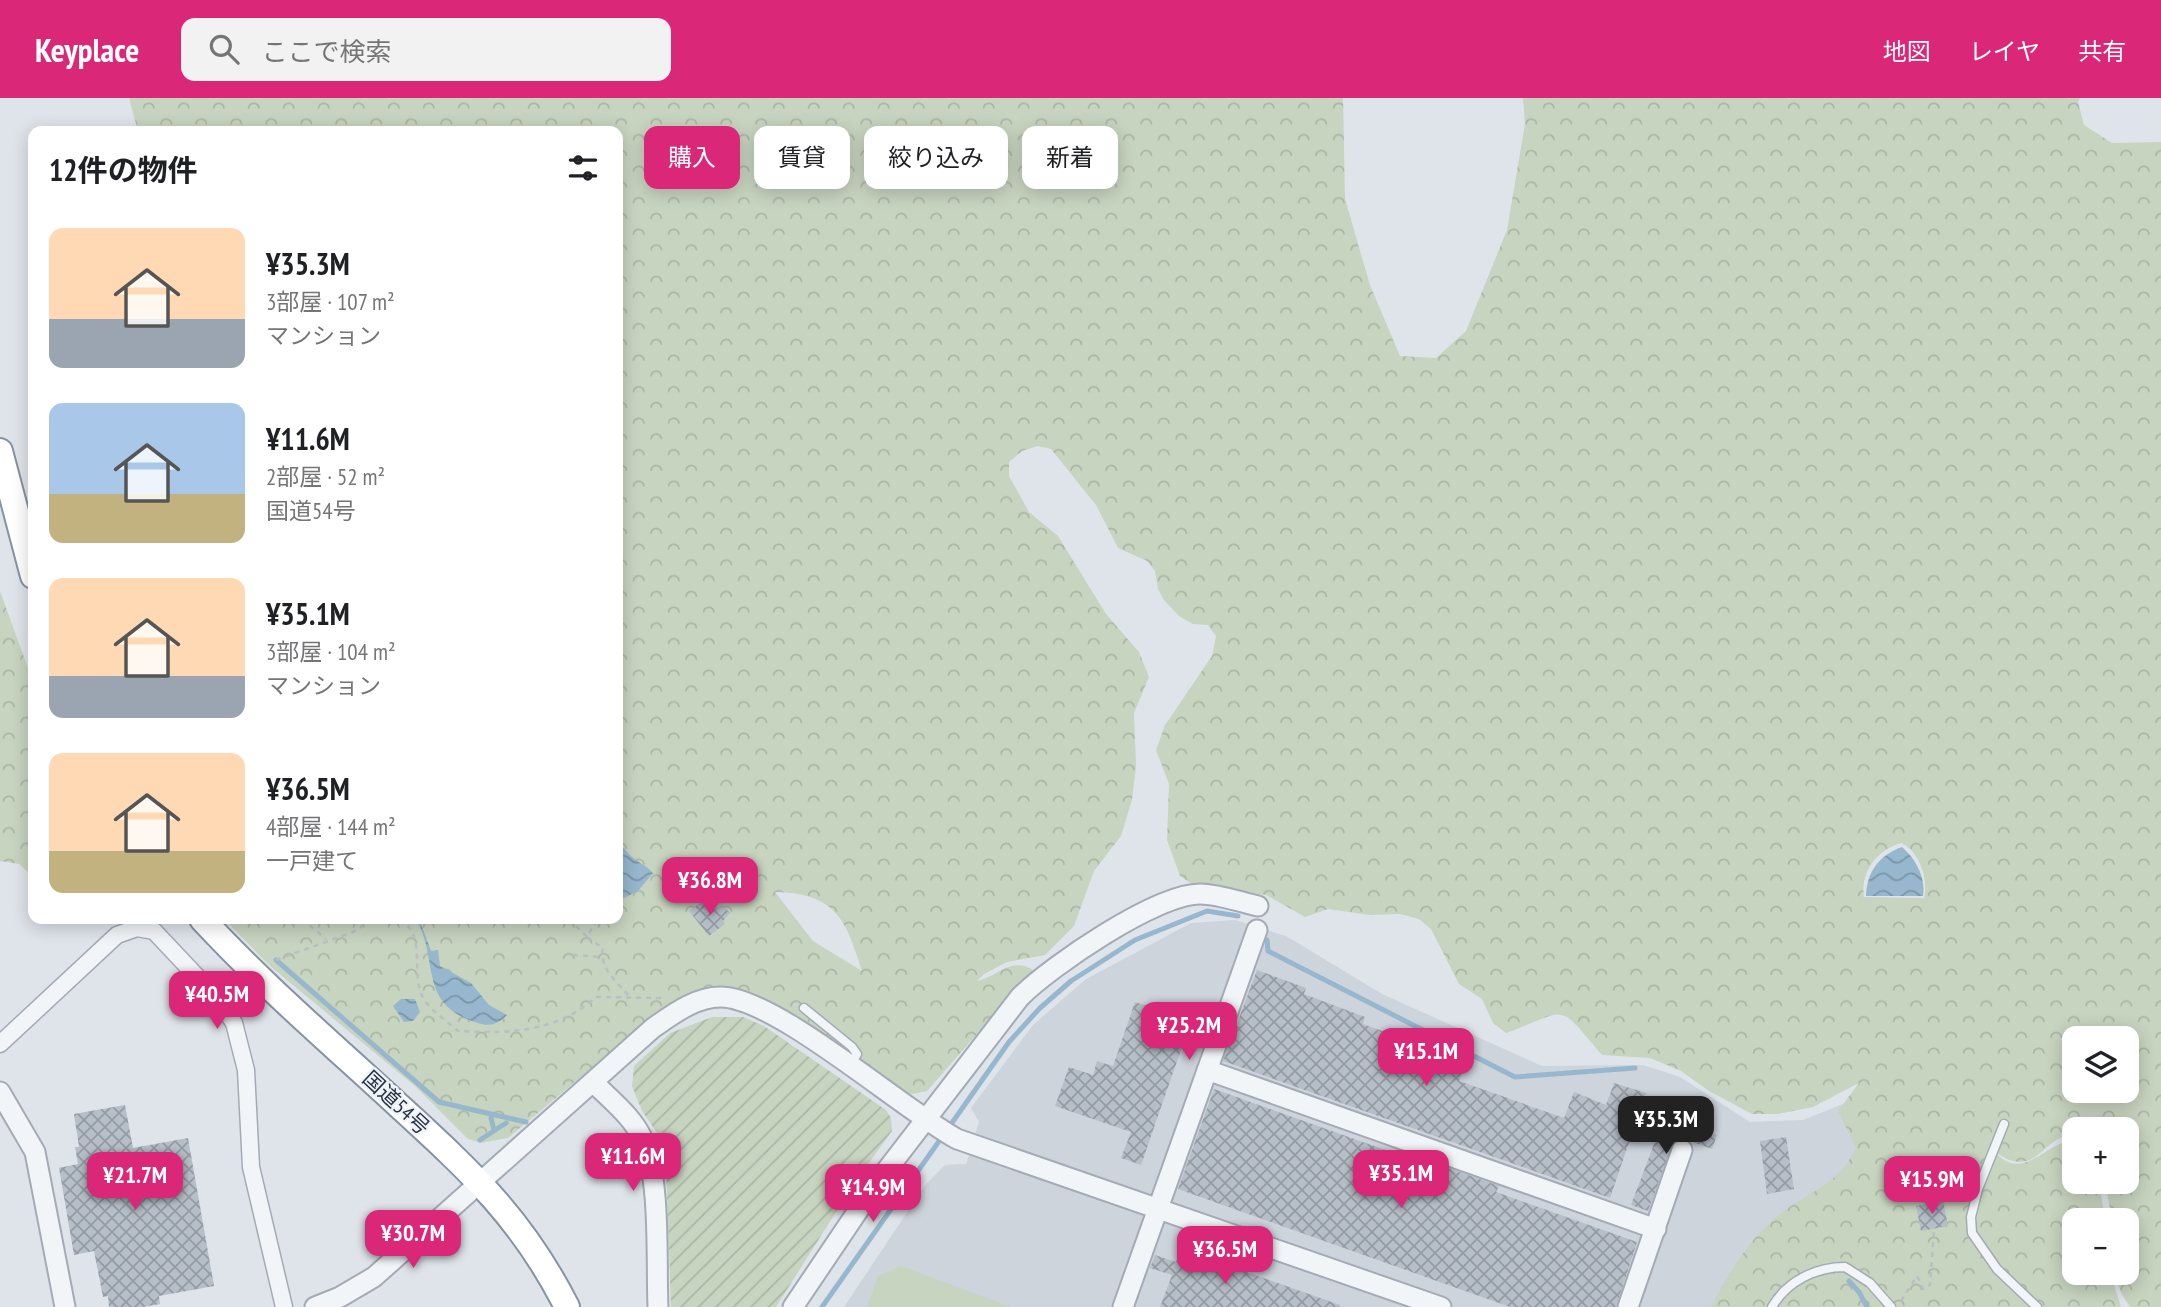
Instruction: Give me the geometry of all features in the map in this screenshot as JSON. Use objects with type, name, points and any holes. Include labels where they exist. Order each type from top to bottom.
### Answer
[{"type":"highway","points":[[0,451],[28,557]]},
{"type":"highway","name":"国道54号","points":[[207,924],[271,989],[482,1182],[521,1229],[567,1307]]},
{"type":"street","points":[[793,1307],[876,1184],[1020,997],[1044,973],[1126,922],[1182,897],[1201,894],[1258,906]]},
{"type":"street","points":[[0,1044],[117,935],[137,928],[154,932],[218,999],[240,1039],[246,1070],[251,1167],[284,1307]]},
{"type":"street","points":[[1123,1307],[1257,930]]},
{"type":"street","points":[[315,1307],[374,1278],[653,1028],[682,1008],[720,997],[759,1006],[926,1121],[957,1139],[1441,1307]]},
{"type":"street","points":[[1207,1070],[1656,1229]]},
{"type":"street","points":[[593,1082],[637,1129],[647,1151],[654,1193],[658,1307]]},
{"type":"street","points":[[0,1092],[35,1152],[65,1307]]},
{"type":"street","points":[[1628,1307],[1682,1150]]},
{"type":"lane","points":[[804,1008],[852,1047],[857,1054],[849,1068]]},
{"type":"lane","points":[[2004,1124],[1978,1189],[1971,1217],[1972,1233],[1997,1269],[2037,1307]]},
{"type":"lane","points":[[1772,1307],[1794,1282],[1818,1272],[1845,1266],[1870,1283],[1891,1307]]},
{"type":"path","points":[[308,924],[328,940]]},
{"type":"path","points":[[276,960],[353,932],[365,924]]},
{"type":"path","points":[[405,924],[414,934],[420,985],[426,1002],[458,1031],[508,1032],[545,1027],[581,1011],[596,997],[673,998]]},
{"type":"path","points":[[574,924],[603,948],[601,957],[607,970],[629,996]]},
{"type":"path","points":[[587,937],[594,924]]},
{"type":"path","points":[[573,955],[601,957]]},
{"type":"path","points":[[1898,1307],[1915,1277],[1918,1276],[1923,1289],[1930,1285],[1934,1230]]},
{"type":"shaded area","points":[[1235,920],[1286,936],[1382,994],[1542,1066],[1643,1065],[1680,1077],[1750,1122],[1803,1120],[1855,1099],[1891,1102],[1766,1307],[844,1307],[926,1184],[945,1165],[966,1164],[979,1122],[971,1108],[1033,1025],[1086,979],[1191,923]]},
{"type":"green space","points":[[129,98],[1343,98],[1345,199],[1370,285],[1400,356],[1436,358],[1466,331],[1507,230],[1525,124],[1523,98],[2080,98],[2078,102],[2084,125],[2112,143],[2161,142],[2161,1307],[2130,1307],[2121,1293],[2119,1285],[2139,1285],[2139,1208],[2110,1208],[2107,1194],[2139,1194],[2139,1117],[2062,1117],[2062,1138],[2027,1161],[2010,1160],[1996,1153],[2005,1161],[2022,1163],[2031,1160],[2062,1143],[2062,1194],[2101,1194],[2103,1208],[2062,1208],[2062,1285],[2114,1285],[2121,1307],[1711,1307],[1732,1269],[1758,1235],[1779,1215],[1831,1180],[1848,1161],[1856,1148],[1838,1111],[1859,1083],[1813,1107],[1778,1114],[1752,1114],[1709,1091],[1681,1071],[1650,1058],[1602,1055],[1576,1025],[1560,1015],[1552,1015],[1506,1033],[1493,1023],[1482,999],[1459,984],[1431,929],[1419,919],[1400,914],[1370,915],[1328,909],[1305,917],[1266,895],[1192,884],[1180,876],[1167,840],[1169,784],[1156,750],[1165,725],[1212,656],[1216,636],[1208,625],[1193,624],[1179,616],[1164,600],[1158,589],[1155,571],[1147,561],[1118,548],[1096,505],[1051,449],[1038,446],[1022,451],[1009,462],[1009,476],[1029,512],[1058,536],[1106,614],[1139,652],[1149,677],[1134,713],[1136,766],[1132,800],[1121,836],[1094,871],[1074,926],[1045,955],[1007,962],[984,974],[977,981],[1011,966],[1025,966],[1033,970],[927,1091],[912,1094],[902,1091],[782,1009],[756,997],[691,994],[661,1010],[508,1138],[481,1143],[468,1139],[416,1087],[270,966],[229,924],[623,924],[623,126],[137,126]],"holes":[[[1901,843],[1913,852],[1924,875],[1924,898],[1864,897],[1865,879],[1872,863],[1878,857],[1892,846]],[[775,892],[812,897],[835,912],[850,937],[862,971],[813,941]]]},
{"type":"green space","points":[[0,591],[28,668],[28,872],[19,864],[0,861]]},
{"type":"green space","points":[[712,1017],[743,1017],[764,1026],[886,1110],[891,1118],[892,1131],[855,1182],[776,1307],[671,1307],[666,1167],[657,1133],[642,1111],[632,1086],[634,1066],[670,1033]]},
{"type":"green space","points":[[901,1266],[1011,1307],[867,1307],[878,1276]]},
{"type":"water","points":[[1902,847],[1919,869],[1923,896],[1866,896],[1869,879],[1876,866],[1887,855]]},
{"type":"water","points":[[623,848],[653,873],[638,891],[623,898]]},
{"type":"water","points":[[418,924],[421,924],[431,951],[438,950],[440,966],[471,983],[489,1005],[507,1015],[497,1023],[486,1025],[459,1015],[446,1005],[433,980]]},
{"type":"water","points":[[401,999],[415,999],[420,1012],[413,1021],[404,1022],[393,1006]]},
{"type":"building","points":[[704,900],[713,910],[722,905],[730,913],[723,921],[725,924],[709,936],[689,911]]},
{"type":"building","points":[[1257,970],[1306,988],[1304,994],[1365,1017],[1363,1024],[1467,1062],[1459,1081],[1564,1118],[1574,1092],[1606,1105],[1614,1083],[1646,1093],[1610,1198],[1223,1061]]},
{"type":"building","points":[[1135,1002],[1191,1021],[1141,1165],[1121,1158],[1131,1132],[1055,1106],[1069,1067],[1093,1075],[1097,1061],[1113,1066]]},
{"type":"building","points":[[1214,1089],[1419,1162],[1420,1158],[1499,1186],[1496,1192],[1637,1242],[1616,1307],[1510,1307],[1178,1189]]},
{"type":"building","points":[[125,1105],[133,1148],[188,1138],[214,1286],[159,1296],[160,1304],[143,1307],[109,1307],[108,1296],[103,1297],[94,1251],[74,1255],[59,1168],[78,1164],[75,1147],[79,1147],[74,1114]]},
{"type":"building","points":[[1665,1115],[1717,1135],[1712,1149],[1676,1136],[1648,1211],[1631,1205]]},
{"type":"building","points":[[1786,1137],[1794,1189],[1767,1194],[1760,1141]]},
{"type":"building","points":[[1943,1201],[1948,1226],[1921,1231],[1916,1206]]},
{"type":"building","points":[[1181,1249],[1340,1305],[1160,1307],[1172,1275],[1150,1268],[1155,1255],[1176,1262]]},
{"type":"waterway","points":[[822,1307],[1009,1042],[1040,1008],[1071,981],[1135,940],[1207,911],[1238,916]]},
{"type":"waterway","points":[[1267,940],[1268,951],[1515,1077],[1635,1068]]},
{"type":"waterway","points":[[276,960],[439,1102],[526,1122]]},
{"type":"waterway","points":[[491,1118],[494,1130]]},
{"type":"waterway","points":[[480,1140],[506,1123]]},
{"type":"waterway","points":[[1849,1281],[1867,1307]]}]
